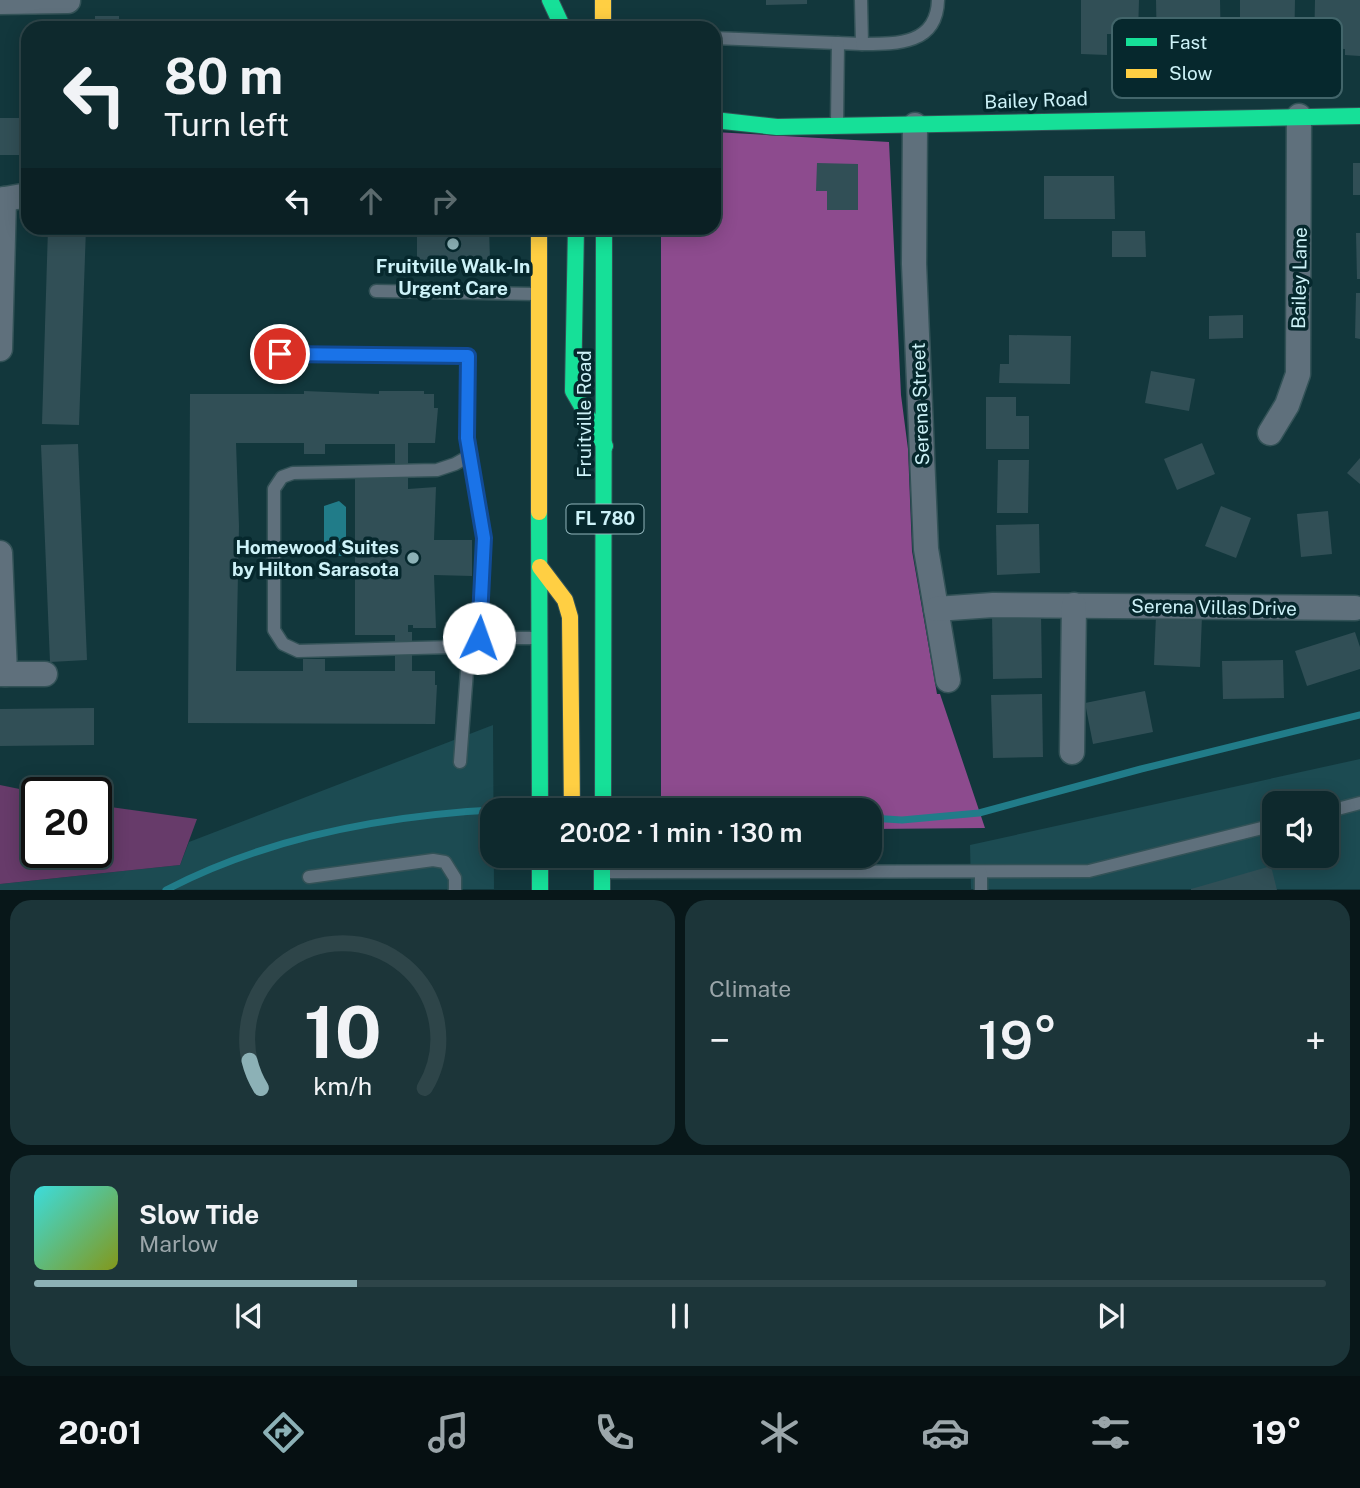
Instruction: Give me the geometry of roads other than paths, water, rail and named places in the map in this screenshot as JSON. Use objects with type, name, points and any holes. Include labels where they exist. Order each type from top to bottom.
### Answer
[{"type":"main road","points":[[541,0],[541,21]]},
{"type":"main road","points":[[550,0],[560,21]]},
{"type":"main road","points":[[603,0],[603,21]]},
{"type":"main road","name":"Bailey Road","points":[[721,121],[777,127],[1360,116]]},
{"type":"main road","name":"FL 780","points":[[540,235],[540,798]]},
{"type":"main road","points":[[576,235],[573,391],[606,448]]},
{"type":"main road","name":"Fruitville Road","points":[[603,798],[606,448],[604,235]]},
{"type":"main road","points":[[540,567],[565,600],[570,617],[572,798]]},
{"type":"main road","points":[[540,868],[540,890]]},
{"type":"main road","points":[[602,868],[602,890]]},
{"type":"street","points":[[0,2],[68,1]]},
{"type":"street","name":"Bailey Lane","points":[[1270,433],[1287,405],[1298,374],[1299,116]]},
{"type":"street","name":"Serena Street","points":[[915,125],[914,264],[925,535],[948,680]]},
{"type":"street","points":[[0,349],[11,198]]},
{"type":"street","points":[[0,553],[2,674],[44,674]]},
{"type":"street","points":[[1072,752],[1074,606]]},
{"type":"street","name":"Serena Villas Drive","points":[[936,609],[1074,606],[1354,608]]},
{"type":"lane","points":[[861,0],[862,44]]},
{"type":"lane","points":[[721,38],[862,44],[914,41],[931,27],[938,0]]},
{"type":"lane","points":[[836,126],[838,43]]},
{"type":"lane","points":[[376,291],[540,294]]},
{"type":"lane","points":[[280,354],[468,356],[467,438],[484,538],[479,638],[467,671],[460,762]]},
{"type":"lane","points":[[471,455],[437,470],[293,473],[282,477],[274,489],[274,631],[283,644],[298,651],[454,647],[479,638],[540,638]]},
{"type":"lane","points":[[1339,809],[1360,803]]},
{"type":"lane","points":[[770,868],[981,873],[1089,871],[1262,828]]},
{"type":"lane","points":[[309,877],[433,860],[445,862],[455,878],[455,890]]},
{"type":"lane","points":[[981,873],[981,890]]},
{"type":"waterway","points":[[882,819],[902,820],[979,813],[1141,769],[1360,715]]},
{"type":"waterway","points":[[166,890],[248,855],[334,831],[423,816],[480,811]]},
{"type":"place","name":"Fruitville Walk-In Urgent Care","points":[[453,244]]},
{"type":"place","name":"Homewood Suites by Hilton Sarasota","points":[[413,558]]}]
